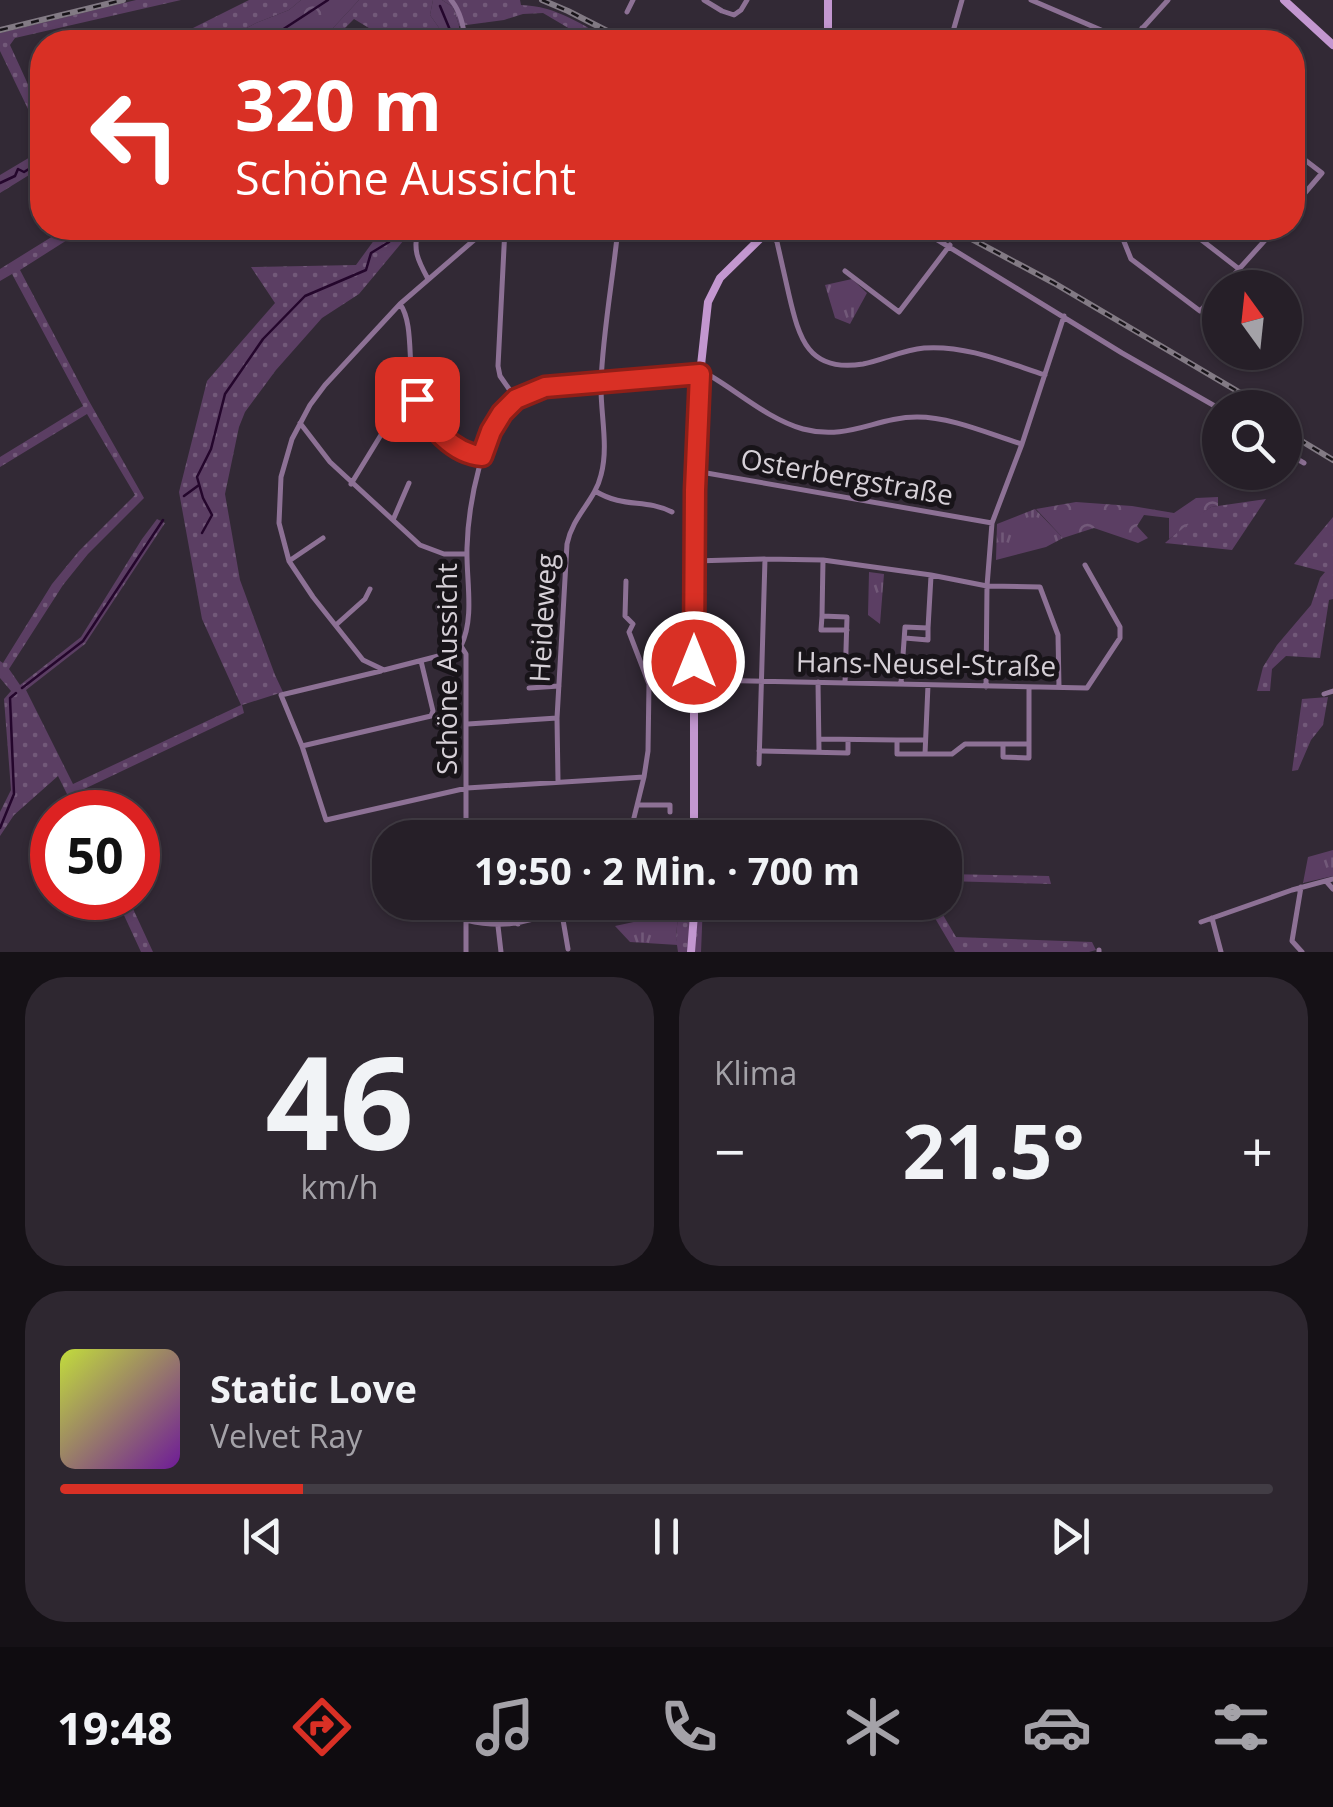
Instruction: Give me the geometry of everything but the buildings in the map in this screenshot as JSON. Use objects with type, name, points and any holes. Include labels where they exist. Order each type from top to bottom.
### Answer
[{"type":"main road","points":[[827,0],[828,30]]},
{"type":"main road","points":[[1284,0],[1333,45]]},
{"type":"main road","points":[[694,670],[696,472],[708,302],[720,278],[758,240]]},
{"type":"main road","points":[[694,670],[704,680],[701,687],[693,690],[684,680],[694,670]]},
{"type":"main road","points":[[693,690],[694,820]]},
{"type":"main road","points":[[691,952],[693,920]]},
{"type":"street","points":[[450,0],[456,6],[463,30]]},
{"type":"street","points":[[627,12],[633,0]]},
{"type":"street","points":[[704,0],[734,14],[747,0]]},
{"type":"street","points":[[953,30],[962,0]]},
{"type":"street","points":[[1031,0],[1101,30]]},
{"type":"street","points":[[1145,30],[1142,28],[1168,0]]},
{"type":"street","points":[[1305,160],[1322,174],[1305,193]]},
{"type":"street","points":[[416,240],[416,258],[428,279]]},
{"type":"street","points":[[384,670],[363,660],[289,561],[278,522],[281,478],[300,422],[325,386],[400,304],[474,240]]},
{"type":"street","points":[[505,240],[498,366],[500,376],[516,399],[545,387],[700,374],[708,375],[774,417],[803,429],[840,433],[902,418],[938,418],[1022,444]]},
{"type":"street","name":"Heideweg","points":[[558,781],[557,718],[566,544],[574,521],[601,475],[601,382],[617,240]]},
{"type":"street","points":[[775,240],[800,337],[810,352],[827,361],[858,365],[900,352],[942,348],[976,353],[1045,375]]},
{"type":"street","points":[[941,240],[1202,399]]},
{"type":"street","points":[[1124,240],[1132,259],[1202,308]]},
{"type":"street","points":[[1202,240],[1240,269],[1265,240]]},
{"type":"street","points":[[845,271],[899,312],[950,245]]},
{"type":"street","points":[[400,304],[407,317],[410,367],[418,403],[448,442],[470,455],[482,456]]},
{"type":"street","points":[[986,687],[992,523],[1064,316]]},
{"type":"street","name":"Schöne Aussicht","points":[[466,820],[468,724],[466,654],[462,646],[469,630],[468,525],[491,431],[516,399]]},
{"type":"street","points":[[351,484],[384,430],[418,403]]},
{"type":"street","points":[[300,422],[351,484],[420,544],[444,554],[466,554]]},
{"type":"street","name":"Osterbergstraße","points":[[696,472],[992,523]]},
{"type":"street","points":[[393,520],[409,483]]},
{"type":"street","points":[[595,490],[617,502],[652,505],[672,512]]},
{"type":"street","points":[[289,561],[322,538]]},
{"type":"street","points":[[759,764],[765,559]]},
{"type":"street","points":[[694,561],[823,560],[987,586],[1040,588],[1058,635],[1059,687]]},
{"type":"street","points":[[823,560],[821,630],[847,630]]},
{"type":"street","name":"Hans-Neusel-Straße","points":[[704,680],[1087,688],[1120,638],[1120,628],[1086,565]]},
{"type":"street","points":[[905,638],[928,640],[932,575]]},
{"type":"street","points":[[626,581],[625,616],[633,624],[629,632],[649,684],[648,751],[634,820]]},
{"type":"street","points":[[337,624],[365,599],[370,589]]},
{"type":"street","points":[[822,616],[847,618],[845,683]]},
{"type":"street","points":[[902,683],[905,627],[928,628]]},
{"type":"street","points":[[462,646],[420,662],[281,696],[302,746],[324,818],[330,821],[467,788],[644,777]]},
{"type":"street","points":[[302,746],[431,716],[420,662]]},
{"type":"street","points":[[649,684],[655,680],[684,680]]},
{"type":"street","points":[[818,682],[819,752]]},
{"type":"street","points":[[925,754],[928,684]]},
{"type":"street","points":[[530,688],[559,686]]},
{"type":"street","points":[[1003,744],[1003,757],[1029,758],[1029,686]]},
{"type":"street","points":[[1324,694],[1333,691]]},
{"type":"street","points":[[468,724],[557,718]]},
{"type":"street","points":[[820,739],[926,740]]},
{"type":"street","points":[[759,752],[848,753],[848,740]]},
{"type":"street","points":[[897,740],[897,754],[952,754],[965,744],[1029,744]]},
{"type":"street","points":[[638,805],[670,804],[670,812]]},
{"type":"street","points":[[1201,922],[1329,880],[1333,889]]},
{"type":"street","points":[[1301,887],[1292,941],[1302,952]]},
{"type":"street","points":[[1212,918],[1220,952]]},
{"type":"street","points":[[466,952],[466,920],[498,926],[531,920]]},
{"type":"street","points":[[565,920],[568,949]]},
{"type":"street","points":[[498,926],[501,952]]},
{"type":"green space","points":[[136,0],[181,0],[50,30],[30,30],[30,35],[15,38],[10,45],[30,89],[30,113],[0,51],[0,33]]},
{"type":"green space","points":[[249,0],[301,0],[289,10],[243,30],[189,30]]},
{"type":"green space","points":[[301,0],[359,0],[331,30],[243,30],[289,10]]},
{"type":"green space","points":[[359,0],[433,0],[430,15],[441,30],[372,30],[354,19],[343,30],[331,30]]},
{"type":"green space","points":[[433,0],[442,0],[453,7],[459,30],[441,30],[430,15]]},
{"type":"green space","points":[[442,0],[520,0],[521,5],[546,9],[591,30],[572,30],[543,13],[459,26],[453,7]]},
{"type":"green space","points":[[30,157],[30,174],[0,193],[0,175]]},
{"type":"green space","points":[[47,240],[67,240],[20,270],[144,498],[63,585],[9,669],[20,685],[81,637],[142,539],[157,519],[165,523],[85,644],[26,690],[73,784],[241,705],[202,619],[179,492],[207,381],[275,303],[251,267],[356,265],[374,240],[404,240],[359,294],[322,318],[276,370],[245,412],[239,427],[225,494],[240,580],[283,692],[242,705],[244,713],[82,790],[65,790],[58,776],[42,790],[30,790],[30,801],[0,836],[0,812],[11,790],[4,699],[11,691],[0,678],[0,661],[3,663],[52,584],[135,495],[87,414],[0,467],[0,457],[83,406],[12,274],[0,281],[0,269]]},
{"type":"green space","points":[[852,279],[867,293],[850,324],[835,318],[825,285]]},
{"type":"green space","points":[[1218,497],[1218,506],[1211,507],[1169,539],[1169,518],[1144,515],[1137,526],[1148,538],[1138,543],[1094,528],[1063,538],[1036,509],[1076,502],[1174,513],[1196,498]]},
{"type":"green space","points":[[1266,499],[1232,550],[1165,543],[1211,507]]},
{"type":"green space","points":[[1035,509],[1063,538],[1046,547],[996,560],[997,524]]},
{"type":"green space","points":[[1333,517],[1333,599],[1329,600],[1320,658],[1286,656],[1272,669],[1270,691],[1257,691],[1263,667],[1311,605],[1325,572],[1294,564]]},
{"type":"green space","points":[[869,572],[884,574],[880,624],[868,615]]},
{"type":"green space","points":[[1328,697],[1323,725],[1311,740],[1298,770],[1292,771],[1302,699]]},
{"type":"green space","points":[[1333,850],[1333,876],[1303,883],[1308,857]]},
{"type":"green space","points":[[962,874],[1049,876],[1051,884],[962,881]]},
{"type":"green space","points":[[126,920],[138,920],[153,952],[141,952]]},
{"type":"green space","points":[[643,920],[678,920],[678,945],[630,942],[615,926]]},
{"type":"green space","points":[[678,920],[702,920],[701,952],[678,952]]},
{"type":"green space","points":[[936,920],[946,920],[956,937],[1092,942],[1096,950],[1089,952],[955,952]]},
{"type":"waterway","points":[[282,30],[328,0]]},
{"type":"waterway","points":[[440,6],[450,30]]},
{"type":"waterway","points":[[258,30],[282,30]]},
{"type":"waterway","points":[[0,183],[15,176],[18,169],[24,172],[30,168]]},
{"type":"waterway","points":[[202,533],[212,515],[197,477],[211,449],[225,394],[263,339],[305,296],[366,270],[371,253],[391,240]]},
{"type":"waterway","points":[[184,496],[199,485]]},
{"type":"waterway","points":[[22,688],[83,641],[163,520]]},
{"type":"waterway","points":[[0,828],[14,794],[10,698],[16,693]]},
{"type":"railway","points":[[0,30],[123,0]]},
{"type":"railway","points":[[542,0],[605,30]]},
{"type":"railway","points":[[973,240],[1235,390]]},
{"type":"railway","points":[[1302,441],[1333,460]]},
{"type":"route","points":[[417,399],[448,442],[470,455],[482,456],[502,413],[516,399],[545,387],[700,374],[694,662]]}]
